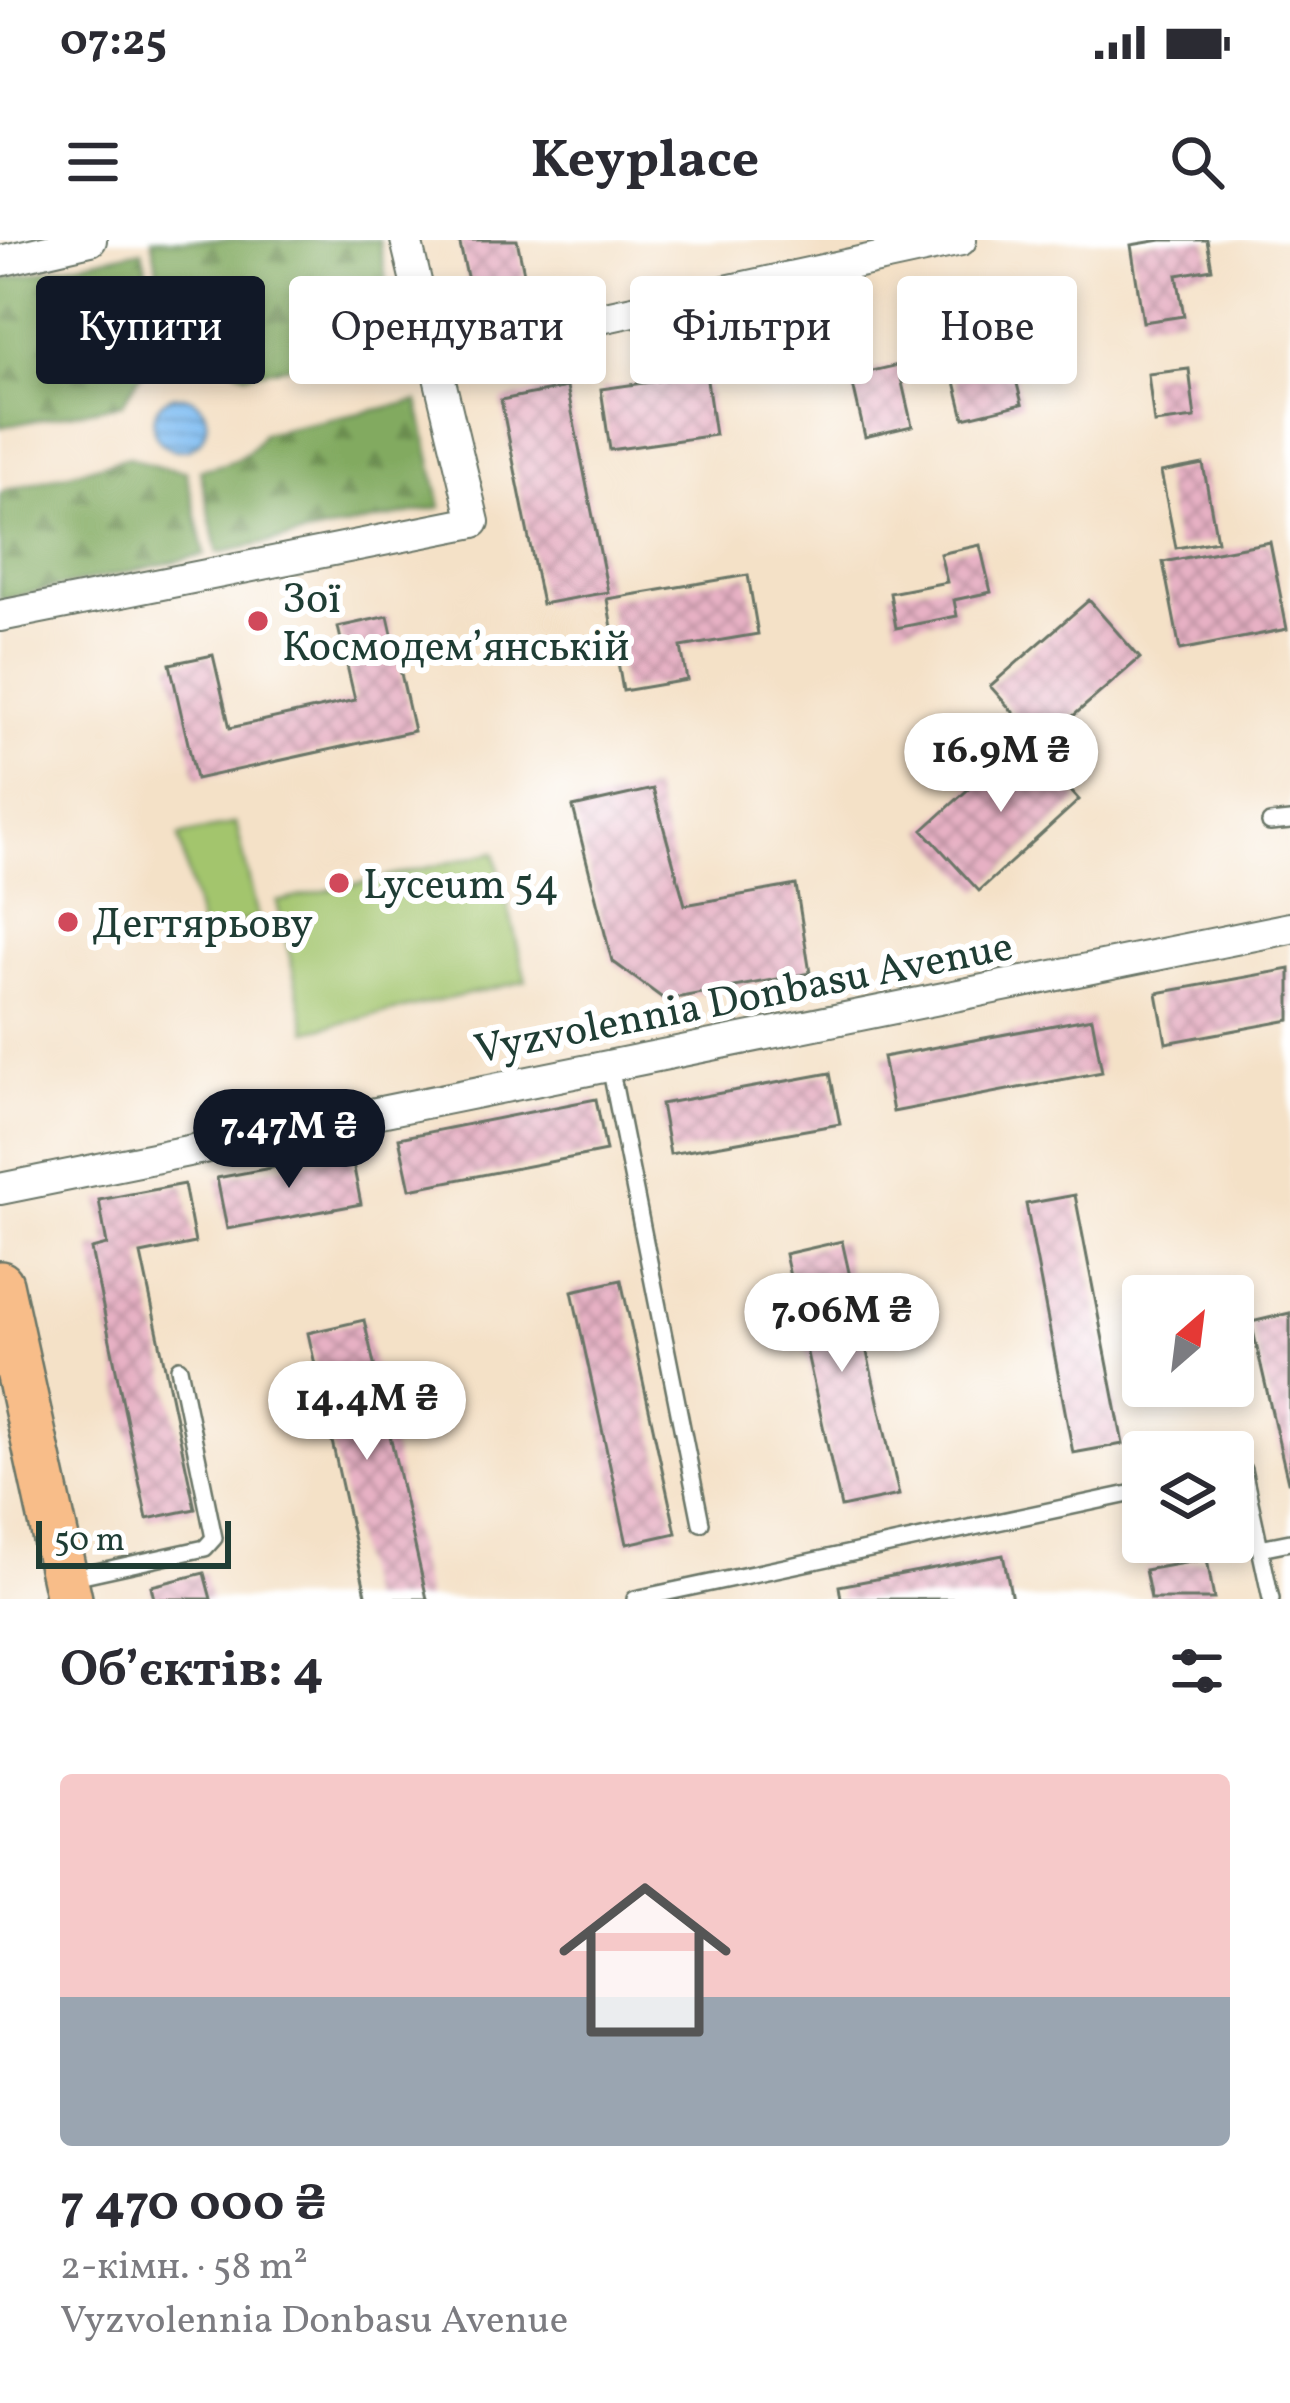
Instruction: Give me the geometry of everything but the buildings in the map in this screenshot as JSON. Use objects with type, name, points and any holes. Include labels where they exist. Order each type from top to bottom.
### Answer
[{"type":"main road","points":[[0,1284],[68,1589]]},
{"type":"street","points":[[0,261],[91,240]]},
{"type":"street","points":[[406,240],[415,276]]},
{"type":"street","points":[[606,317],[961,240]]},
{"type":"street","points":[[0,616],[474,522],[441,384]]},
{"type":"street","name":"Vyzvolennia Donbasu Avenue","points":[[0,1189],[1290,928]]},
{"type":"lane","points":[[1270,823],[1290,820]]},
{"type":"lane","points":[[610,1066],[701,1522]]},
{"type":"lane","points":[[68,1589],[212,1543],[178,1368]]},
{"type":"lane","points":[[635,1599],[1122,1495]]},
{"type":"lane","points":[[1254,1519],[1271,1599]]},
{"type":"lane","points":[[1260,1548],[1290,1542]]},
{"type":"green space","points":[[152,240],[379,240],[385,276],[289,276],[289,366],[265,371],[265,276],[158,276]]},
{"type":"green space","points":[[142,250],[148,276],[36,276],[36,384],[134,384],[122,404],[0,427],[0,280]]},
{"type":"green space","points":[[418,401],[441,507],[218,553],[200,470],[237,459],[263,433]]},
{"type":"green space","points":[[129,457],[186,471],[205,555],[0,600],[3,491]]},
{"type":"green space","points":[[236,823],[258,918],[201,931],[179,836]]},
{"type":"green space","points":[[495,852],[526,981],[307,1031],[277,902]]},
{"type":"water","points":[[180,396],[199,404],[207,423],[199,442],[180,450],[161,442],[153,423],[161,404]]},
{"type":"place","name":"Зої Космодем’янській","points":[[258,621]]},
{"type":"place","name":"Lyceum 54","points":[[339,883]]},
{"type":"place","name":"Дегтярьову","points":[[68,922]]}]
